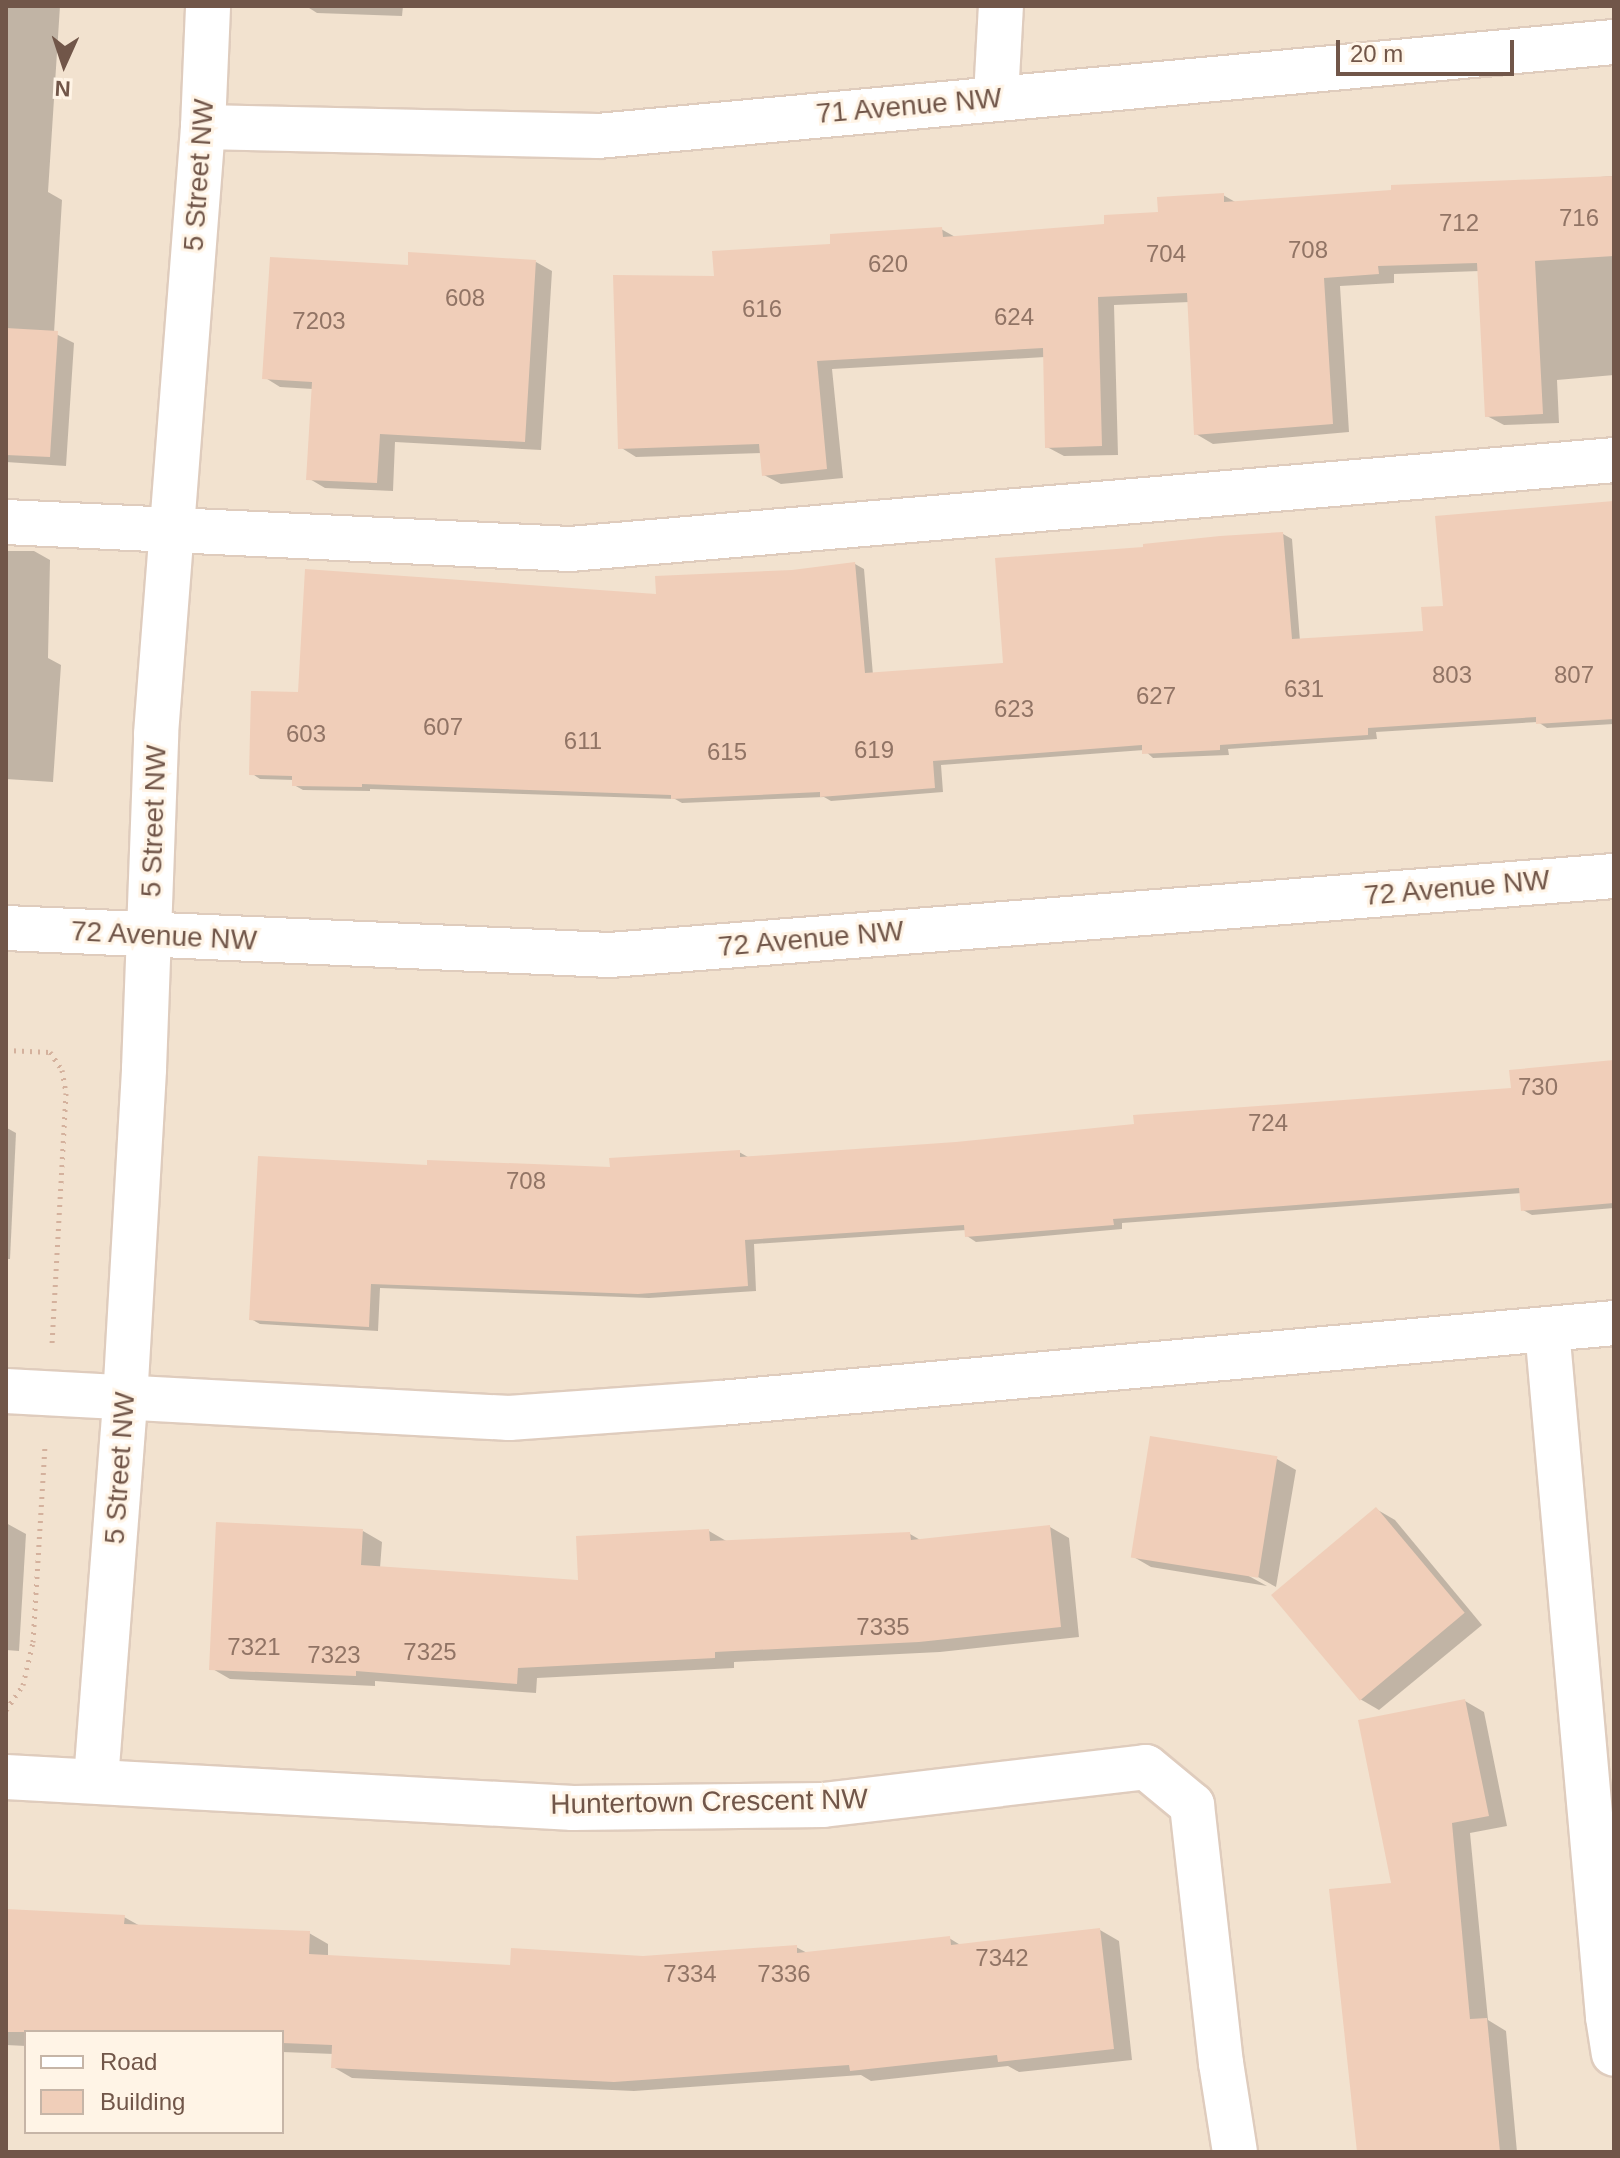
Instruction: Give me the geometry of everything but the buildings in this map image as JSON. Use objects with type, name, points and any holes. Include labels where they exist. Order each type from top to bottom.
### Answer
[{"type":"street","name":"5 Street NW","points":[[96,1780],[125,1400],[151,935],[156,734],[174,533],[203,127],[208,6]]},
{"type":"street","points":[[996,97],[1001,6]]},
{"type":"street","name":"71 Avenue NW","points":[[203,127],[598,136],[1614,42]]},
{"type":"street","points":[[6,522],[174,533],[570,549],[1614,460]]},
{"type":"street","name":"72 Avenue NW","points":[[6,928],[610,955],[1614,876]]},
{"type":"street","points":[[6,1391],[125,1400],[509,1418],[720,1403],[1614,1323]]},
{"type":"street","points":[[1547,1329],[1614,2054]]},
{"type":"street","name":"Huntertown Crescent NW","points":[[6,1777],[573,1808],[823,1805],[1146,1767],[1192,1805],[1221,2063],[1235,2152]]},
{"type":"shaded area","points":[[6,6],[1614,6],[1614,2152],[6,2152]]}]
